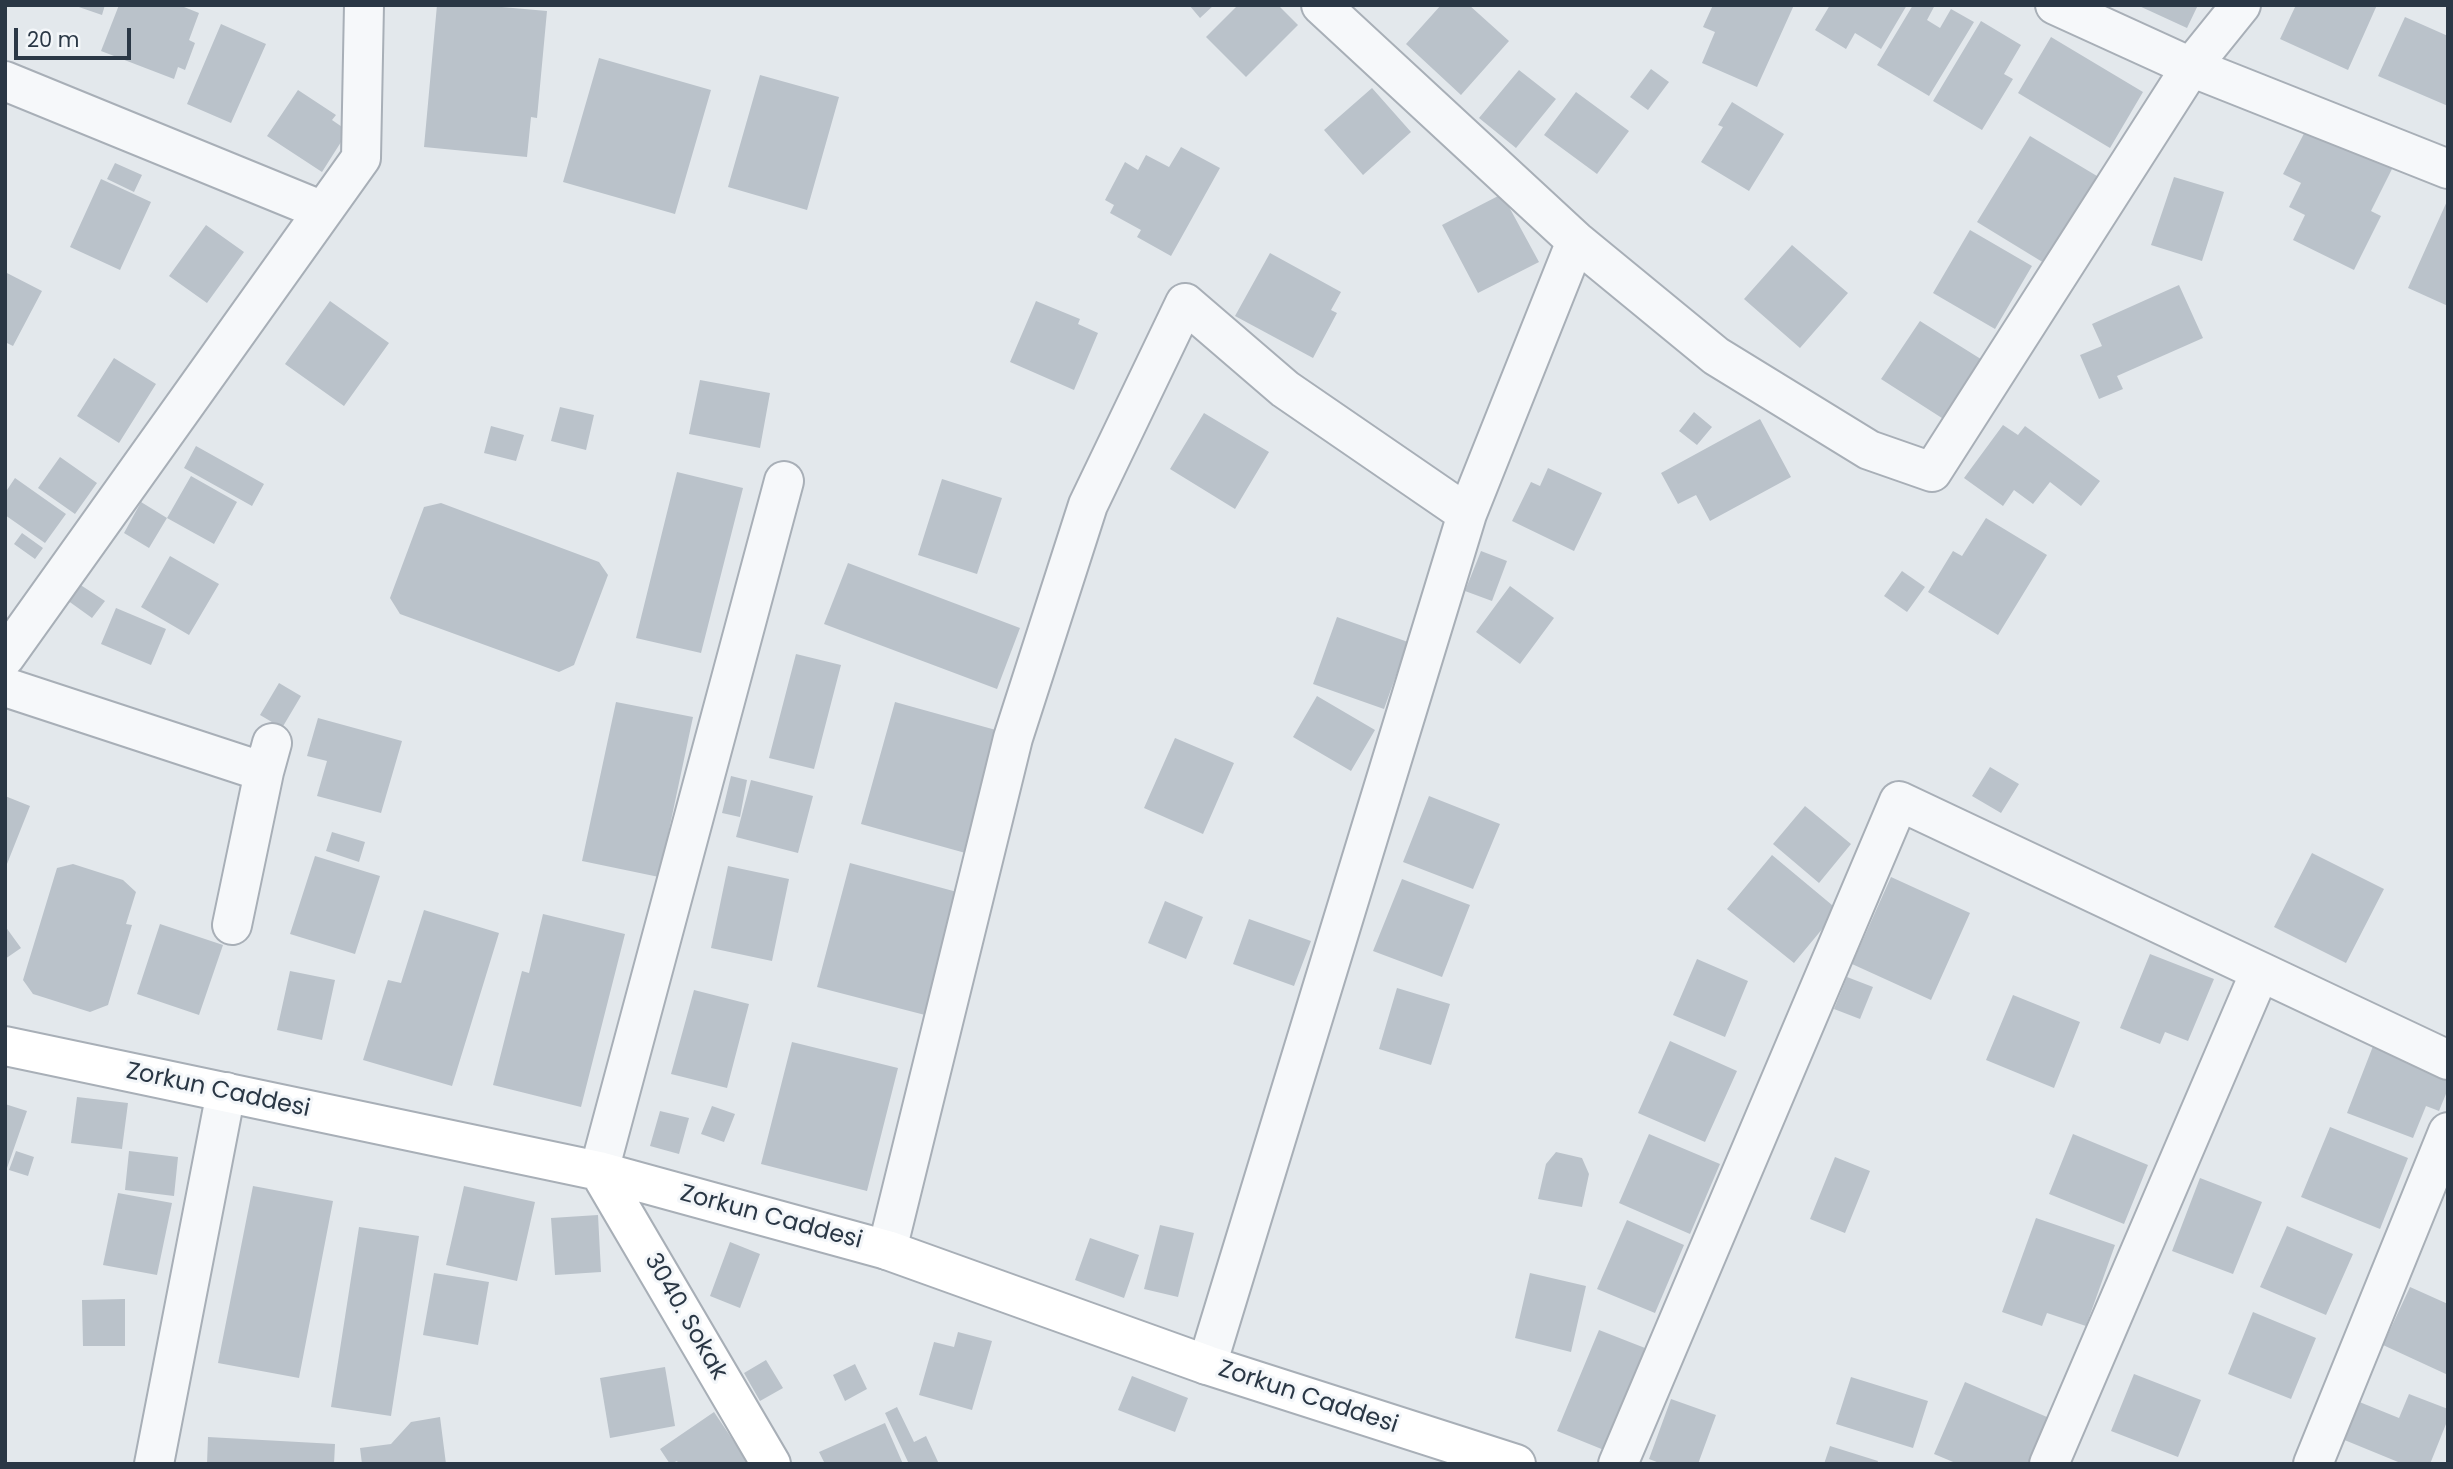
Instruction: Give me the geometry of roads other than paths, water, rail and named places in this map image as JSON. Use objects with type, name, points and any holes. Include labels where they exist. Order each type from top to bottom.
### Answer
[{"type":"street","points":[[1321,5],[1576,241],[1716,356],[1869,450],[1932,471],[2191,66],[2241,5]]},
{"type":"street","points":[[2055,5],[2191,66],[2448,169]]},
{"type":"street","points":[[5,657],[361,158],[360,10]]},
{"type":"street","points":[[5,81],[323,211]]},
{"type":"street","points":[[1207,1365],[1467,514],[1576,241]]},
{"type":"street","points":[[887,1250],[1013,738],[1088,505],[1185,303],[1284,388],[1467,514]]},
{"type":"street","points":[[599,1171],[784,481]]},
{"type":"street","points":[[5,687],[268,757],[232,925]]},
{"type":"street","points":[[1618,1464],[1899,801],[2448,1060]]},
{"type":"street","points":[[2049,1464],[2260,972]]},
{"type":"street","name":"Zorkun Caddesi","points":[[5,1046],[599,1171],[887,1250],[1207,1365],[1516,1464]]},
{"type":"street","points":[[154,1464],[226,1092]]},
{"type":"street","points":[[2313,1464],[2448,1132]]},
{"type":"street","name":"3040. Sokak","points":[[599,1171],[771,1464]]}]
